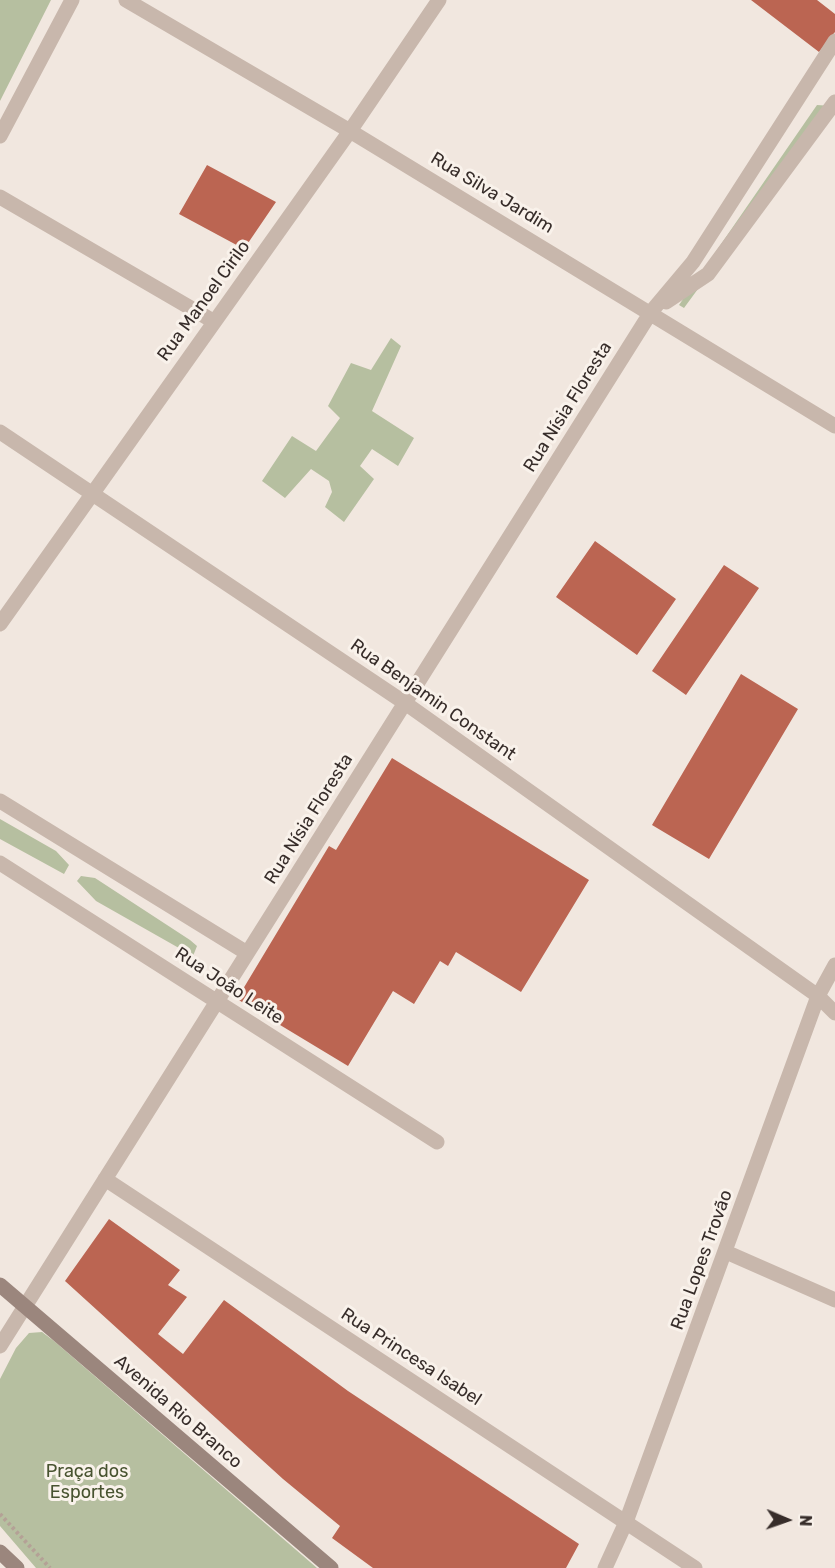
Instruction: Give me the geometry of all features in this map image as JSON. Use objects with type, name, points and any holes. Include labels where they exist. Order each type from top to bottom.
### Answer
[{"type":"main road","name":"Avenida Rio Branco","points":[[0,1285],[331,1568]]},
{"type":"main road","points":[[0,1552],[17,1568]]},
{"type":"street","points":[[0,136],[72,0]]},
{"type":"street","name":"Rua Silva Jardim","points":[[126,0],[350,131],[835,426]]},
{"type":"street","name":"Rua Manoel Cirilo","points":[[0,624],[350,131],[439,0]]},
{"type":"street","name":"Rua Nísia Floresta","points":[[0,1346],[651,312],[693,262],[835,41]]},
{"type":"street","name":"Rua Nísia Floresta","points":[[651,312],[708,274],[835,102]]},
{"type":"street","points":[[0,197],[213,321]]},
{"type":"street","name":"Rua Benjamin Constant","points":[[0,432],[405,703],[818,996],[835,1013]]},
{"type":"street","name":"Rua João Leite","points":[[0,801],[247,953]]},
{"type":"street","name":"Rua João Leite","points":[[0,864],[438,1142]]},
{"type":"street","name":"Rua Lopes Trovão","points":[[605,1568],[626,1522],[818,996],[835,965]]},
{"type":"street","name":"Rua Princesa Isabel","points":[[105,1179],[694,1568]]},
{"type":"street","points":[[726,1252],[835,1300]]},
{"type":"path","points":[[0,1514],[50,1568]]},
{"type":"green space","points":[[0,0],[51,0],[0,101]]},
{"type":"green space","points":[[817,105],[832,106],[684,308],[679,305]]},
{"type":"green space","points":[[391,338],[401,346],[372,411],[414,438],[398,466],[372,449],[360,466],[374,479],[344,522],[325,507],[332,492],[329,481],[311,469],[285,498],[262,481],[292,436],[316,451],[340,418],[328,406],[351,363],[371,370]]},
{"type":"green space","points":[[0,819],[56,851],[69,865],[64,874],[0,839]]},
{"type":"green space","points":[[81,876],[95,878],[190,940],[197,946],[193,956],[96,901],[77,881]]},
{"type":"green space","name":"Praça dos Esportes","points":[[42,1332],[317,1568],[36,1568],[0,1526],[0,1379],[16,1348],[29,1333]]},
{"type":"building","points":[[751,0],[817,0],[835,14],[835,32],[819,52]]},
{"type":"building","points":[[207,165],[276,202],[244,249],[179,214]]},
{"type":"building","points":[[595,541],[676,599],[637,655],[556,597]]},
{"type":"building","points":[[724,565],[759,588],[686,695],[652,671]]},
{"type":"building","points":[[741,674],[798,709],[709,859],[652,825]]},
{"type":"building","points":[[392,758],[589,880],[521,992],[456,952],[448,966],[440,961],[414,1004],[393,991],[348,1066],[237,999],[329,846],[336,850]]},
{"type":"building","points":[[109,1219],[180,1270],[168,1285],[187,1297],[158,1334],[183,1354],[224,1300],[348,1391],[579,1544],[566,1568],[373,1568],[332,1538],[340,1526],[283,1479],[65,1281]]}]
